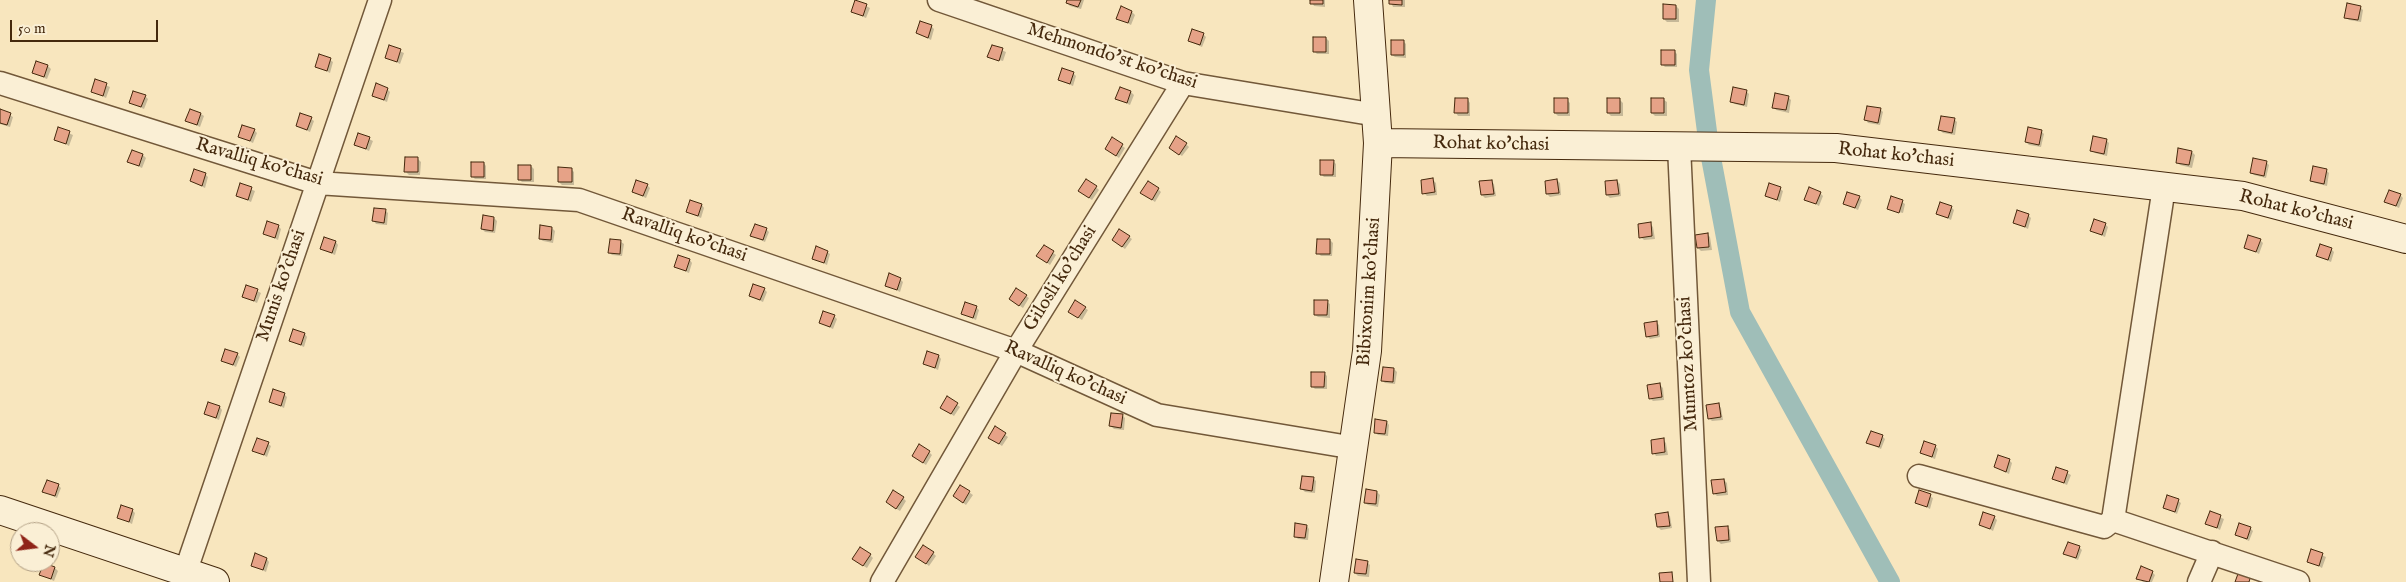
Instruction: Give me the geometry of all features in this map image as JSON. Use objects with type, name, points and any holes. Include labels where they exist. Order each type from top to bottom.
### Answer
[{"type":"street","name":"Munis ko'chasi","points":[[184,577],[380,0]]},
{"type":"street","name":"Mehmondo'st ko'chasi","points":[[939,0],[993,9],[1184,83],[1377,115]]},
{"type":"street","name":"Bibixonim ko'chasi","points":[[1334,582],[1368,351],[1378,143],[1368,0]]},
{"type":"street","name":"Ravalliq ko'chasi","points":[[0,83],[317,183],[579,200],[1016,351],[1157,416],[1355,448]]},
{"type":"street","name":"Gilosli ko'chasi","points":[[882,582],[1016,351],[1184,83]]},
{"type":"street","name":"Rohat ko'chasi","points":[[1378,143],[1836,148],[2243,196],[2406,238]]},
{"type":"street","name":"Mumtoz ko'chasi","points":[[1679,146],[1699,582]]},
{"type":"street","points":[[1919,476],[2104,527],[2113,520],[2164,187]]},
{"type":"street","points":[[0,510],[184,577],[214,582]]},
{"type":"street","points":[[2113,520],[2298,582]]},
{"type":"street","points":[[2199,582],[2212,552]]},
{"type":"building","points":[[855,0],[867,4],[863,16],[851,12]]},
{"type":"building","points":[[1067,0],[1081,0],[1078,7],[1066,3]]},
{"type":"building","points":[[1310,0],[1323,0],[1323,4],[1310,4]]},
{"type":"building","points":[[1389,0],[1402,0],[1402,5],[1389,4]]},
{"type":"building","points":[[2347,3],[2361,6],[2358,20],[2344,18]]},
{"type":"building","points":[[1663,4],[1676,5],[1676,19],[1663,19]]},
{"type":"building","points":[[1121,6],[1132,11],[1128,23],[1116,19]]},
{"type":"building","points":[[920,21],[932,25],[928,38],[916,33]]},
{"type":"building","points":[[1192,29],[1204,33],[1200,45],[1188,41]]},
{"type":"building","points":[[1313,37],[1326,37],[1326,52],[1313,52]]},
{"type":"building","points":[[1391,40],[1404,40],[1404,55],[1391,55]]},
{"type":"building","points":[[389,45],[401,49],[397,62],[385,58]]},
{"type":"building","points":[[992,45],[1003,48],[999,61],[987,57]]},
{"type":"building","points":[[1661,50],[1675,50],[1675,65],[1661,65]]},
{"type":"building","points":[[319,54],[331,58],[327,71],[315,67]]},
{"type":"building","points":[[36,61],[48,65],[44,77],[32,73]]},
{"type":"building","points":[[1062,68],[1074,72],[1070,84],[1058,80]]},
{"type":"building","points":[[95,79],[107,83],[103,96],[91,92]]},
{"type":"building","points":[[376,83],[388,88],[384,100],[372,96]]},
{"type":"building","points":[[1120,87],[1131,91],[1127,103],[1115,99]]},
{"type":"building","points":[[1733,87],[1747,90],[1744,105],[1730,102]]},
{"type":"building","points":[[133,91],[146,95],[141,107],[129,103]]},
{"type":"building","points":[[1775,93],[1789,96],[1786,110],[1772,108]]},
{"type":"building","points":[[1455,98],[1468,98],[1468,113],[1454,113]]},
{"type":"building","points":[[1554,98],[1568,98],[1568,113],[1554,113]]},
{"type":"building","points":[[1607,98],[1620,98],[1620,113],[1607,113]]},
{"type":"building","points":[[1651,98],[1664,98],[1664,113],[1651,113]]},
{"type":"building","points":[[1867,106],[1881,108],[1878,123],[1864,120]]},
{"type":"building","points":[[0,109],[11,113],[7,125],[0,123]]},
{"type":"building","points":[[190,109],[201,113],[197,125],[185,121]]},
{"type":"building","points":[[300,113],[312,117],[307,130],[296,126]]},
{"type":"building","points":[[1941,116],[1955,118],[1952,133],[1938,130]]},
{"type":"building","points":[[242,125],[255,129],[250,141],[238,137]]},
{"type":"building","points":[[58,127],[70,131],[66,144],[54,140]]},
{"type":"building","points":[[2028,127],[2042,130],[2039,145],[2025,142]]},
{"type":"building","points":[[358,133],[370,137],[366,149],[354,145]]},
{"type":"building","points":[[1176,136],[1187,143],[1179,155],[1169,148]]},
{"type":"building","points":[[2093,136],[2107,139],[2104,154],[2090,151]]},
{"type":"building","points":[[1112,137],[1123,144],[1116,156],[1105,149]]},
{"type":"building","points":[[2178,148],[2192,151],[2189,165],[2176,163]]},
{"type":"building","points":[[132,150],[143,154],[139,166],[127,162]]},
{"type":"building","points":[[405,157],[418,157],[418,172],[404,172]]},
{"type":"building","points":[[2253,158],[2267,161],[2264,176],[2250,173]]},
{"type":"building","points":[[1320,160],[1334,160],[1333,175],[1320,175]]},
{"type":"building","points":[[471,162],[484,162],[484,177],[471,177]]},
{"type":"building","points":[[518,165],[531,165],[531,180],[518,180]]},
{"type":"building","points":[[2313,166],[2327,169],[2324,184],[2310,181]]},
{"type":"building","points":[[558,167],[572,168],[572,182],[558,182]]},
{"type":"building","points":[[194,169],[206,173],[202,186],[190,181]]},
{"type":"building","points":[[1433,178],[1435,192],[1422,194],[1421,180]]},
{"type":"building","points":[[1086,179],[1097,186],[1089,198],[1078,191]]},
{"type":"building","points":[[1557,179],[1559,193],[1546,194],[1545,181]]},
{"type":"building","points":[[636,180],[648,184],[643,196],[632,192]]},
{"type":"building","points":[[1492,180],[1494,194],[1481,195],[1479,181]]},
{"type":"building","points":[[1617,180],[1619,194],[1606,195],[1605,181]]},
{"type":"building","points":[[1148,181],[1159,188],[1152,200],[1140,193]]},
{"type":"building","points":[[240,183],[252,187],[248,200],[236,196]]},
{"type":"building","points":[[1769,183],[1781,187],[1777,200],[1765,196]]},
{"type":"building","points":[[1809,187],[1821,192],[1816,204],[1804,200]]},
{"type":"building","points":[[2389,190],[2401,194],[2396,206],[2384,202]]},
{"type":"building","points":[[1847,192],[1860,196],[1855,208],[1843,204]]},
{"type":"building","points":[[1891,196],[1903,200],[1899,213],[1887,209]]},
{"type":"building","points":[[690,200],[702,204],[698,216],[686,212]]},
{"type":"building","points":[[1940,202],[1952,206],[1948,218],[1936,214]]},
{"type":"building","points":[[374,208],[386,209],[384,223],[372,221]]},
{"type":"building","points":[[2017,210],[2029,214],[2025,227],[2013,223]]},
{"type":"building","points":[[483,215],[494,217],[493,231],[481,229]]},
{"type":"building","points":[[2094,219],[2106,223],[2102,235],[2090,231]]},
{"type":"building","points":[[267,221],[279,225],[275,238],[263,234]]},
{"type":"building","points":[[1651,222],[1652,236],[1639,238],[1638,224]]},
{"type":"building","points":[[755,224],[767,228],[763,240],[750,236]]},
{"type":"building","points":[[540,225],[552,227],[551,240],[539,239]]},
{"type":"building","points":[[1119,229],[1130,236],[1122,247],[1112,240]]},
{"type":"building","points":[[1708,233],[1709,247],[1697,248],[1695,235]]},
{"type":"building","points":[[2248,235],[2261,239],[2256,252],[2244,248]]},
{"type":"building","points":[[324,237],[336,241],[332,253],[320,249]]},
{"type":"building","points":[[610,239],[621,240],[620,254],[608,253]]},
{"type":"building","points":[[1317,239],[1330,239],[1330,254],[1316,254]]},
{"type":"building","points":[[2320,244],[2332,248],[2328,260],[2316,256]]},
{"type":"building","points":[[1044,245],[1054,251],[1047,263],[1036,256]]},
{"type":"building","points":[[816,246],[828,251],[824,263],[812,259]]},
{"type":"building","points":[[678,255],[690,259],[686,271],[674,267]]},
{"type":"building","points":[[889,273],[901,278],[897,290],[885,286]]},
{"type":"building","points":[[753,284],[765,288],[760,300],[749,296]]},
{"type":"building","points":[[246,285],[258,289],[254,301],[242,297]]},
{"type":"building","points":[[1016,288],[1027,295],[1019,306],[1009,299]]},
{"type":"building","points":[[1075,300],[1086,307],[1078,318],[1068,312]]},
{"type":"building","points":[[1314,300],[1328,300],[1327,315],[1314,315]]},
{"type":"building","points":[[965,302],[977,306],[973,318],[961,314]]},
{"type":"building","points":[[823,311],[835,315],[830,327],[819,323]]},
{"type":"building","points":[[1657,321],[1658,335],[1646,337],[1644,323]]},
{"type":"building","points":[[293,329],[305,333],[301,345],[289,341]]},
{"type":"building","points":[[225,349],[238,353],[233,365],[221,361]]},
{"type":"building","points":[[927,351],[939,355],[935,368],[923,364]]},
{"type":"building","points":[[1383,367],[1394,368],[1393,382],[1381,381]]},
{"type":"building","points":[[1311,372],[1325,372],[1324,387],[1311,387]]},
{"type":"building","points":[[1660,383],[1662,397],[1649,399],[1647,385]]},
{"type":"building","points":[[273,389],[285,393],[281,406],[269,402]]},
{"type":"building","points":[[947,396],[958,403],[951,414],[940,408]]},
{"type":"building","points":[[208,402],[220,406],[216,418],[204,414]]},
{"type":"building","points":[[1719,403],[1721,417],[1708,419],[1706,405]]},
{"type":"building","points":[[1111,413],[1123,414],[1121,428],[1109,426]]},
{"type":"building","points":[[1375,419],[1387,421],[1385,434],[1374,433]]},
{"type":"building","points":[[995,426],[1006,433],[999,444],[988,438]]},
{"type":"building","points":[[1871,431],[1883,435],[1879,447],[1866,443]]},
{"type":"building","points":[[257,438],[269,442],[264,455],[252,451]]},
{"type":"building","points":[[1664,438],[1665,452],[1652,454],[1651,440]]},
{"type":"building","points":[[1924,441],[1936,445],[1932,457],[1920,453]]},
{"type":"building","points":[[919,444],[930,451],[923,463],[912,456]]},
{"type":"building","points":[[1998,455],[2010,459],[2006,472],[1994,467]]},
{"type":"building","points":[[2056,467],[2068,471],[2064,483],[2052,479]]},
{"type":"building","points":[[1302,476],[1314,477],[1312,491],[1300,489]]},
{"type":"building","points":[[1724,479],[1726,492],[1713,494],[1711,480]]},
{"type":"building","points":[[47,480],[59,484],[55,496],[42,492]]},
{"type":"building","points":[[960,485],[970,491],[963,503],[953,496]]},
{"type":"building","points":[[1366,489],[1377,491],[1376,504],[1364,503]]},
{"type":"building","points":[[893,490],[904,497],[896,509],[886,502]]},
{"type":"building","points":[[1919,490],[1931,494],[1927,507],[1915,503]]},
{"type":"building","points":[[2167,495],[2179,499],[2175,512],[2163,508]]},
{"type":"building","points":[[121,505],[133,509],[129,522],[117,518]]},
{"type":"building","points":[[2210,511],[2221,515],[2217,528],[2205,524]]},
{"type":"building","points":[[1668,512],[1670,526],[1657,527],[1655,514]]},
{"type":"building","points":[[1983,512],[1995,516],[1990,529],[1979,525]]},
{"type":"building","points":[[1295,523],[1307,525],[1305,538],[1294,537]]},
{"type":"building","points":[[2239,523],[2251,527],[2247,539],[2235,535]]},
{"type":"building","points":[[1728,526],[1729,540],[1717,541],[1715,527]]},
{"type":"building","points":[[2068,542],[2080,546],[2076,558],[2063,554]]},
{"type":"building","points":[[923,545],[934,552],[926,564],[915,557]]},
{"type":"building","points":[[860,547],[871,554],[863,566],[852,559]]},
{"type":"building","points":[[2311,549],[2323,553],[2319,566],[2307,562]]},
{"type":"building","points":[[255,553],[267,558],[263,570],[251,566]]},
{"type":"building","points":[[1356,559],[1368,561],[1366,574],[1354,573]]},
{"type":"building","points":[[2141,566],[2153,571],[2149,582],[2136,579]]},
{"type":"building","points":[[2239,571],[2251,575],[2249,582],[2235,582]]},
{"type":"building","points":[[40,572],[53,572],[51,579],[39,575]]},
{"type":"building","points":[[1672,572],[1673,582],[1660,582],[1659,573]]},
{"type":"waterway","points":[[1706,0],[1699,70],[1709,147],[1740,312],[1890,582]]}]
